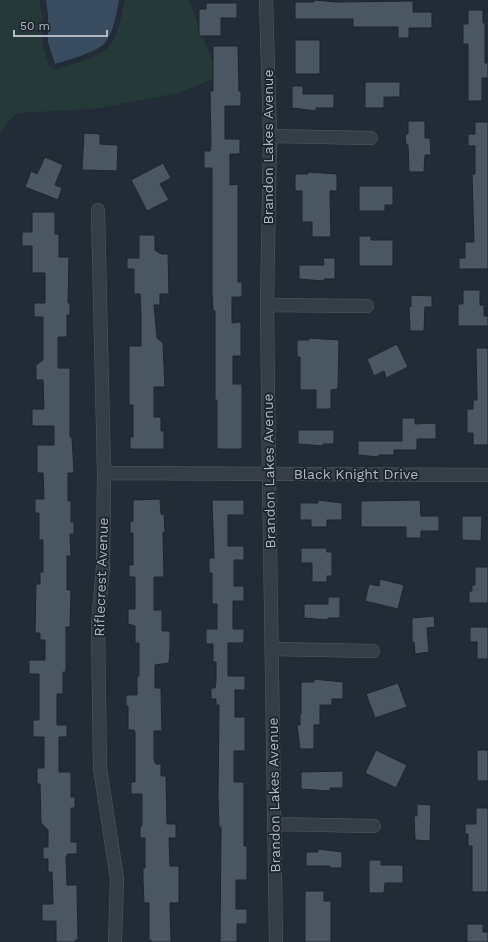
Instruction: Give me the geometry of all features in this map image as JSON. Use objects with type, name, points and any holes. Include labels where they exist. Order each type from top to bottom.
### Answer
[{"type":"street","name":"Brandon Lakes Avenue","points":[[266,0],[270,136],[268,305],[269,474],[276,942]]},
{"type":"street","points":[[270,136],[371,138]]},
{"type":"street","name":"Riflecrest Avenue","points":[[98,210],[104,474],[103,566],[98,623],[100,768],[117,879],[116,942]]},
{"type":"street","points":[[268,305],[366,306]]},
{"type":"street","name":"Black Knight Drive","points":[[104,474],[488,475]]},
{"type":"street","points":[[272,649],[373,651]]},
{"type":"street","points":[[274,824],[374,826]]},
{"type":"green space","points":[[0,0],[39,0],[42,15],[42,44],[49,66],[55,70],[100,54],[109,47],[117,30],[125,0],[189,0],[218,77],[178,93],[94,109],[16,113],[0,132]]},
{"type":"water","points":[[46,0],[119,0],[112,29],[104,44],[88,53],[55,64],[48,42],[48,15]]},
{"type":"building","points":[[314,0],[337,2],[413,1],[413,12],[432,12],[432,28],[409,28],[409,38],[398,38],[398,27],[353,27],[353,19],[295,19],[295,2],[314,2]]},
{"type":"building","points":[[206,3],[237,3],[237,18],[221,18],[221,36],[199,36],[199,9],[206,9]]},
{"type":"building","points":[[468,10],[483,10],[483,23],[485,23],[485,63],[488,63],[488,78],[482,78],[482,101],[468,101],[468,44],[463,44],[463,24],[468,24]]},
{"type":"building","points":[[295,40],[320,40],[320,74],[295,74]]},
{"type":"building","points":[[213,46],[238,46],[239,91],[241,91],[241,106],[225,106],[225,139],[240,139],[240,154],[230,154],[230,185],[238,184],[238,282],[242,282],[242,297],[232,297],[232,323],[241,322],[241,356],[233,356],[233,384],[242,384],[242,449],[217,449],[217,400],[215,400],[215,311],[213,311],[212,294],[212,168],[204,168],[204,151],[210,151],[211,145],[210,91],[213,91]]},
{"type":"building","points":[[365,82],[400,82],[400,97],[384,97],[384,108],[365,108]]},
{"type":"building","points":[[292,86],[303,86],[303,94],[334,94],[334,108],[316,108],[316,111],[292,108]]},
{"type":"building","points":[[408,121],[425,121],[425,138],[430,138],[431,155],[425,155],[424,172],[409,172],[408,145],[406,145],[405,134],[408,134]]},
{"type":"building","points":[[475,122],[488,122],[488,269],[459,269],[459,258],[465,258],[465,242],[474,242],[472,174],[475,174],[475,146],[468,146],[468,134],[475,134]]},
{"type":"building","points":[[84,133],[100,134],[100,144],[118,145],[117,171],[82,170]]},
{"type":"building","points":[[45,157],[63,165],[55,185],[62,188],[58,200],[25,187],[31,171],[37,174]]},
{"type":"building","points":[[163,163],[171,178],[160,184],[169,200],[147,211],[131,180]]},
{"type":"building","points":[[308,172],[337,174],[337,191],[330,191],[331,237],[312,237],[312,222],[302,222],[302,191],[295,191],[295,174],[308,174]]},
{"type":"building","points":[[359,186],[393,186],[393,205],[385,205],[385,211],[359,211]]},
{"type":"building","points":[[32,212],[55,212],[55,234],[59,234],[59,257],[69,257],[68,303],[70,303],[70,315],[67,315],[67,337],[58,337],[58,368],[70,368],[70,437],[72,437],[74,473],[68,473],[68,501],[71,501],[71,522],[74,522],[74,534],[70,534],[71,556],[67,556],[67,590],[71,590],[70,627],[66,627],[66,672],[63,672],[63,694],[57,694],[57,725],[67,725],[67,737],[59,737],[59,772],[71,772],[71,797],[75,797],[75,808],[71,808],[71,842],[77,842],[77,854],[68,854],[66,857],[67,885],[77,885],[78,940],[75,940],[75,942],[56,942],[56,921],[42,921],[42,904],[53,904],[52,872],[48,872],[48,859],[43,859],[43,847],[48,847],[48,830],[41,823],[40,784],[37,784],[37,768],[44,768],[44,737],[33,737],[33,720],[39,720],[39,674],[29,674],[29,660],[45,660],[45,640],[40,640],[40,633],[35,633],[36,584],[40,584],[40,572],[43,572],[43,540],[39,540],[39,513],[35,513],[35,499],[44,499],[43,473],[37,473],[37,445],[54,445],[54,426],[32,426],[32,409],[44,409],[43,380],[36,380],[36,365],[43,360],[43,317],[34,317],[34,303],[45,303],[45,273],[32,273],[32,246],[22,246],[22,232],[32,232]]},
{"type":"building","points":[[139,235],[155,235],[155,250],[161,254],[168,254],[169,294],[160,294],[160,305],[154,305],[157,338],[163,343],[165,387],[154,387],[154,417],[161,417],[161,431],[164,431],[164,449],[130,449],[130,437],[133,437],[133,405],[129,405],[129,346],[141,346],[141,314],[140,294],[134,294],[134,269],[127,269],[127,258],[139,258]]},
{"type":"building","points":[[359,236],[371,236],[371,240],[393,240],[393,266],[359,266]]},
{"type":"building","points":[[323,258],[335,258],[335,279],[324,279],[324,281],[299,279],[299,265],[324,265]]},
{"type":"building","points":[[463,290],[480,290],[480,305],[484,305],[484,316],[488,316],[488,326],[458,326],[458,304],[463,304]]},
{"type":"building","points":[[411,295],[432,296],[432,307],[425,307],[424,331],[410,331],[409,306],[411,307]]},
{"type":"building","points":[[309,338],[339,340],[338,389],[331,390],[331,409],[316,409],[316,390],[300,390],[300,357],[297,357],[297,340],[309,340]]},
{"type":"building","points":[[397,344],[408,367],[386,378],[384,371],[374,376],[367,359]]},
{"type":"building","points":[[476,348],[488,348],[488,445],[473,445],[473,433],[467,433],[467,409],[473,409],[473,400],[477,400]]},
{"type":"building","points":[[402,418],[415,418],[415,424],[436,423],[436,439],[417,439],[417,450],[394,450],[394,455],[379,455],[379,457],[358,455],[358,441],[402,441]]},
{"type":"building","points":[[298,430],[334,430],[334,444],[323,444],[323,446],[298,444]]},
{"type":"building","points":[[160,499],[161,514],[164,514],[165,532],[163,532],[164,577],[154,577],[154,610],[162,610],[162,631],[170,631],[170,650],[169,663],[155,665],[155,688],[161,688],[162,731],[154,731],[154,760],[156,764],[161,764],[161,776],[166,776],[167,824],[176,824],[176,838],[169,838],[170,866],[179,866],[179,903],[170,903],[171,942],[151,942],[151,940],[149,940],[149,903],[144,903],[143,881],[143,868],[145,868],[145,838],[140,838],[140,826],[142,826],[142,794],[131,794],[131,782],[135,782],[135,732],[134,730],[128,730],[128,706],[126,706],[126,695],[137,695],[137,676],[139,676],[139,643],[135,643],[135,626],[128,624],[128,609],[135,609],[135,577],[129,577],[129,565],[133,565],[133,533],[130,533],[130,522],[133,521],[133,500]]},
{"type":"building","points":[[212,500],[244,500],[244,515],[228,515],[228,546],[244,546],[244,560],[234,560],[234,586],[244,586],[244,601],[233,601],[233,629],[244,629],[244,641],[243,643],[228,643],[228,676],[245,676],[245,690],[235,690],[235,717],[245,717],[245,751],[234,751],[234,782],[244,782],[244,846],[247,846],[247,880],[236,880],[236,909],[247,909],[247,924],[237,924],[237,942],[220,942],[221,827],[219,827],[218,797],[219,705],[216,705],[216,699],[211,699],[211,688],[215,688],[216,681],[216,662],[213,662],[213,644],[206,644],[206,629],[217,629],[217,604],[212,604],[212,573],[209,573],[209,558],[214,558]]},
{"type":"building","points":[[318,500],[342,503],[342,520],[327,520],[327,527],[311,527],[311,520],[300,520],[300,503],[318,503]]},
{"type":"building","points":[[420,500],[421,516],[439,516],[439,531],[421,531],[421,538],[406,538],[406,527],[361,527],[361,501]]},
{"type":"building","points":[[462,516],[482,516],[481,541],[462,540]]},
{"type":"building","points":[[301,548],[327,548],[327,552],[332,552],[332,576],[327,576],[327,582],[312,582],[312,563],[301,563]]},
{"type":"building","points":[[475,567],[488,567],[488,603],[469,603],[469,591],[472,591],[472,585],[475,585]]},
{"type":"building","points":[[380,579],[404,585],[398,609],[365,601],[369,584],[379,586]]},
{"type":"building","points":[[328,597],[340,597],[340,618],[328,618],[328,620],[304,618],[304,604],[328,604]]},
{"type":"building","points":[[434,616],[435,627],[427,628],[429,652],[415,654],[414,642],[412,643],[412,618]]},
{"type":"building","points":[[470,627],[488,627],[488,659],[477,659],[477,642],[470,642]]},
{"type":"building","points":[[314,679],[343,682],[343,699],[332,699],[332,705],[320,705],[320,725],[314,725],[314,749],[300,749],[297,725],[300,725],[301,682],[314,682]]},
{"type":"building","points":[[398,683],[407,707],[375,718],[366,694]]},
{"type":"building","points":[[376,750],[407,765],[396,788],[365,773]]},
{"type":"building","points":[[477,750],[488,750],[488,781],[477,781]]},
{"type":"building","points":[[343,771],[343,788],[330,788],[330,791],[301,789],[301,772]]},
{"type":"building","points":[[417,804],[431,805],[430,841],[415,840],[414,816],[417,816]]},
{"type":"building","points":[[476,808],[488,808],[488,892],[472,892],[472,846],[468,846],[468,834],[465,834],[465,824],[476,824]]},
{"type":"building","points":[[318,849],[342,852],[342,868],[330,868],[330,866],[306,866],[306,852],[318,852]]},
{"type":"building","points":[[369,860],[381,860],[381,865],[403,865],[403,883],[385,883],[384,893],[369,893]]},
{"type":"building","points":[[305,891],[324,891],[324,901],[331,901],[331,942],[305,942]]},
{"type":"building","points":[[467,924],[483,924],[483,932],[488,932],[488,942],[467,942]]}]
